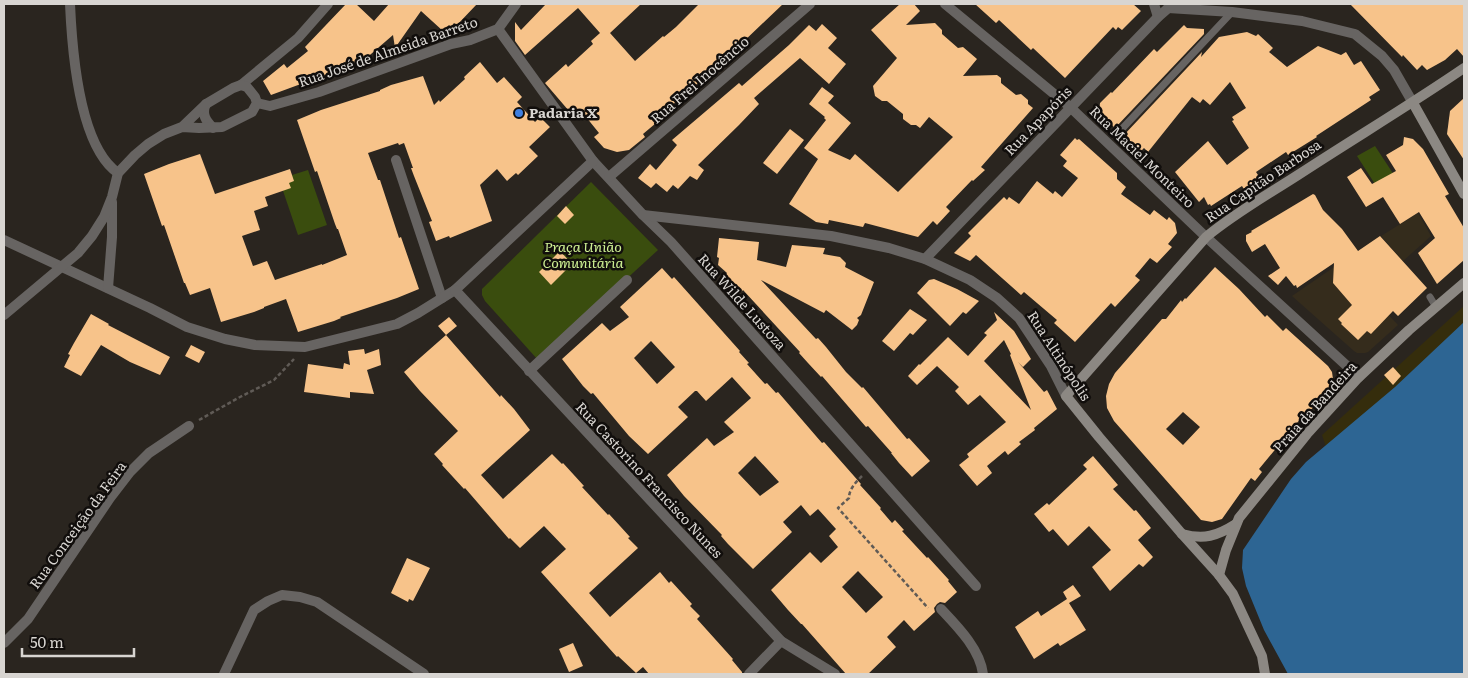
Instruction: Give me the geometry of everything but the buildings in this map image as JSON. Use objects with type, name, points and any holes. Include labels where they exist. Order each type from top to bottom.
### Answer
[{"type":"main road","name":"Rua Capitão Barbosa","points":[[1066,396],[1206,236],[1226,220],[1328,154],[1412,103],[1464,68]]},
{"type":"main road","points":[[1412,103],[1464,194]]},
{"type":"main road","name":"Praia da Bandeira","points":[[1219,575],[1236,524],[1307,434],[1359,377],[1409,330],[1464,283]]},
{"type":"main road","name":"Rua Altinópolis","points":[[1066,396],[1099,437],[1219,575],[1232,594],[1254,638],[1262,656],[1265,674]]},
{"type":"main road","points":[[1182,534],[1208,537],[1219,534],[1236,524]]},
{"type":"street","points":[[70,4],[77,74],[86,118],[92,138],[103,159],[110,168],[118,173]]},
{"type":"street","points":[[4,315],[78,253],[92,236],[104,217],[112,197],[118,173],[135,155],[164,134],[182,127],[206,104],[233,88],[242,85],[298,38],[328,4]]},
{"type":"street","name":"Rua José de Almeida Barreto","points":[[257,103],[270,106],[319,92],[451,44],[470,40],[498,29],[516,4]]},
{"type":"street","name":"Rua Frei Inocêncio","points":[[609,177],[810,4]]},
{"type":"street","name":"Rua Maciel Monteiro","points":[[945,4],[1070,107],[1359,377]]},
{"type":"street","points":[[1154,4],[1158,17]]},
{"type":"street","points":[[1171,6],[1211,7],[1232,12],[1302,22],[1355,34],[1382,56],[1394,70],[1412,103]]},
{"type":"street","name":"Rua Apapóris","points":[[925,259],[1070,107],[1171,6]]},
{"type":"street","name":"Rua Wilde Lustoza","points":[[498,29],[593,161],[642,215],[671,242],[976,586]]},
{"type":"street","points":[[182,127],[222,127],[252,112],[257,103],[255,97],[247,87],[242,85]]},
{"type":"street","points":[[206,104],[204,115],[213,128]]},
{"type":"street","points":[[396,160],[442,298]]},
{"type":"street","points":[[4,240],[187,327],[225,339],[255,345],[305,348],[397,324],[455,290],[593,161]]},
{"type":"street","points":[[108,288],[112,237],[112,197]]},
{"type":"street","name":"Rua Altinópolis","points":[[642,215],[831,236],[889,248],[925,259],[970,280],[997,298],[1019,318],[1051,366],[1066,396]]},
{"type":"street","points":[[529,371],[627,280]]},
{"type":"street","name":"Rua Castorino Francisco Nunes","points":[[455,290],[781,641],[836,674]]},
{"type":"street","name":"Rua Conceição da Feira","points":[[4,643],[28,619],[110,498],[130,472],[149,453],[189,426]]},
{"type":"street","points":[[224,674],[254,610],[282,595],[300,597],[317,602],[424,674]]},
{"type":"street","points":[[941,609],[956,625],[971,646],[978,657],[983,674]]},
{"type":"street","points":[[749,674],[781,641]]},
{"type":"lane","points":[[1119,132],[1232,12]]},
{"type":"lane","points":[[1430,297],[1436,307]]},
{"type":"path","points":[[189,426],[274,380],[305,348]]},
{"type":"path","points":[[870,467],[853,486],[849,498],[838,508],[929,609],[941,609]]},
{"type":"shaded area","points":[[1418,213],[1431,236],[1403,261],[1381,236]]},
{"type":"shaded area","points":[[1340,263],[1398,325],[1365,353],[1354,351],[1292,296]]},
{"type":"green space","points":[[1375,146],[1398,181],[1380,192],[1357,156]]},
{"type":"green space","points":[[308,170],[327,225],[298,235],[279,179]]},
{"type":"green space","name":"Praça União Comunitária","points":[[591,182],[658,250],[538,360],[485,301],[482,289]]},
{"type":"sand","points":[[1464,306],[1464,329],[1328,453],[1322,435]]},
{"type":"water","points":[[1464,322],[1464,674],[1288,674],[1264,630],[1246,586],[1242,568],[1243,550],[1291,479],[1306,462],[1395,387]]},
{"type":"place","name":"Padaria X","points":[[519,113]]}]
